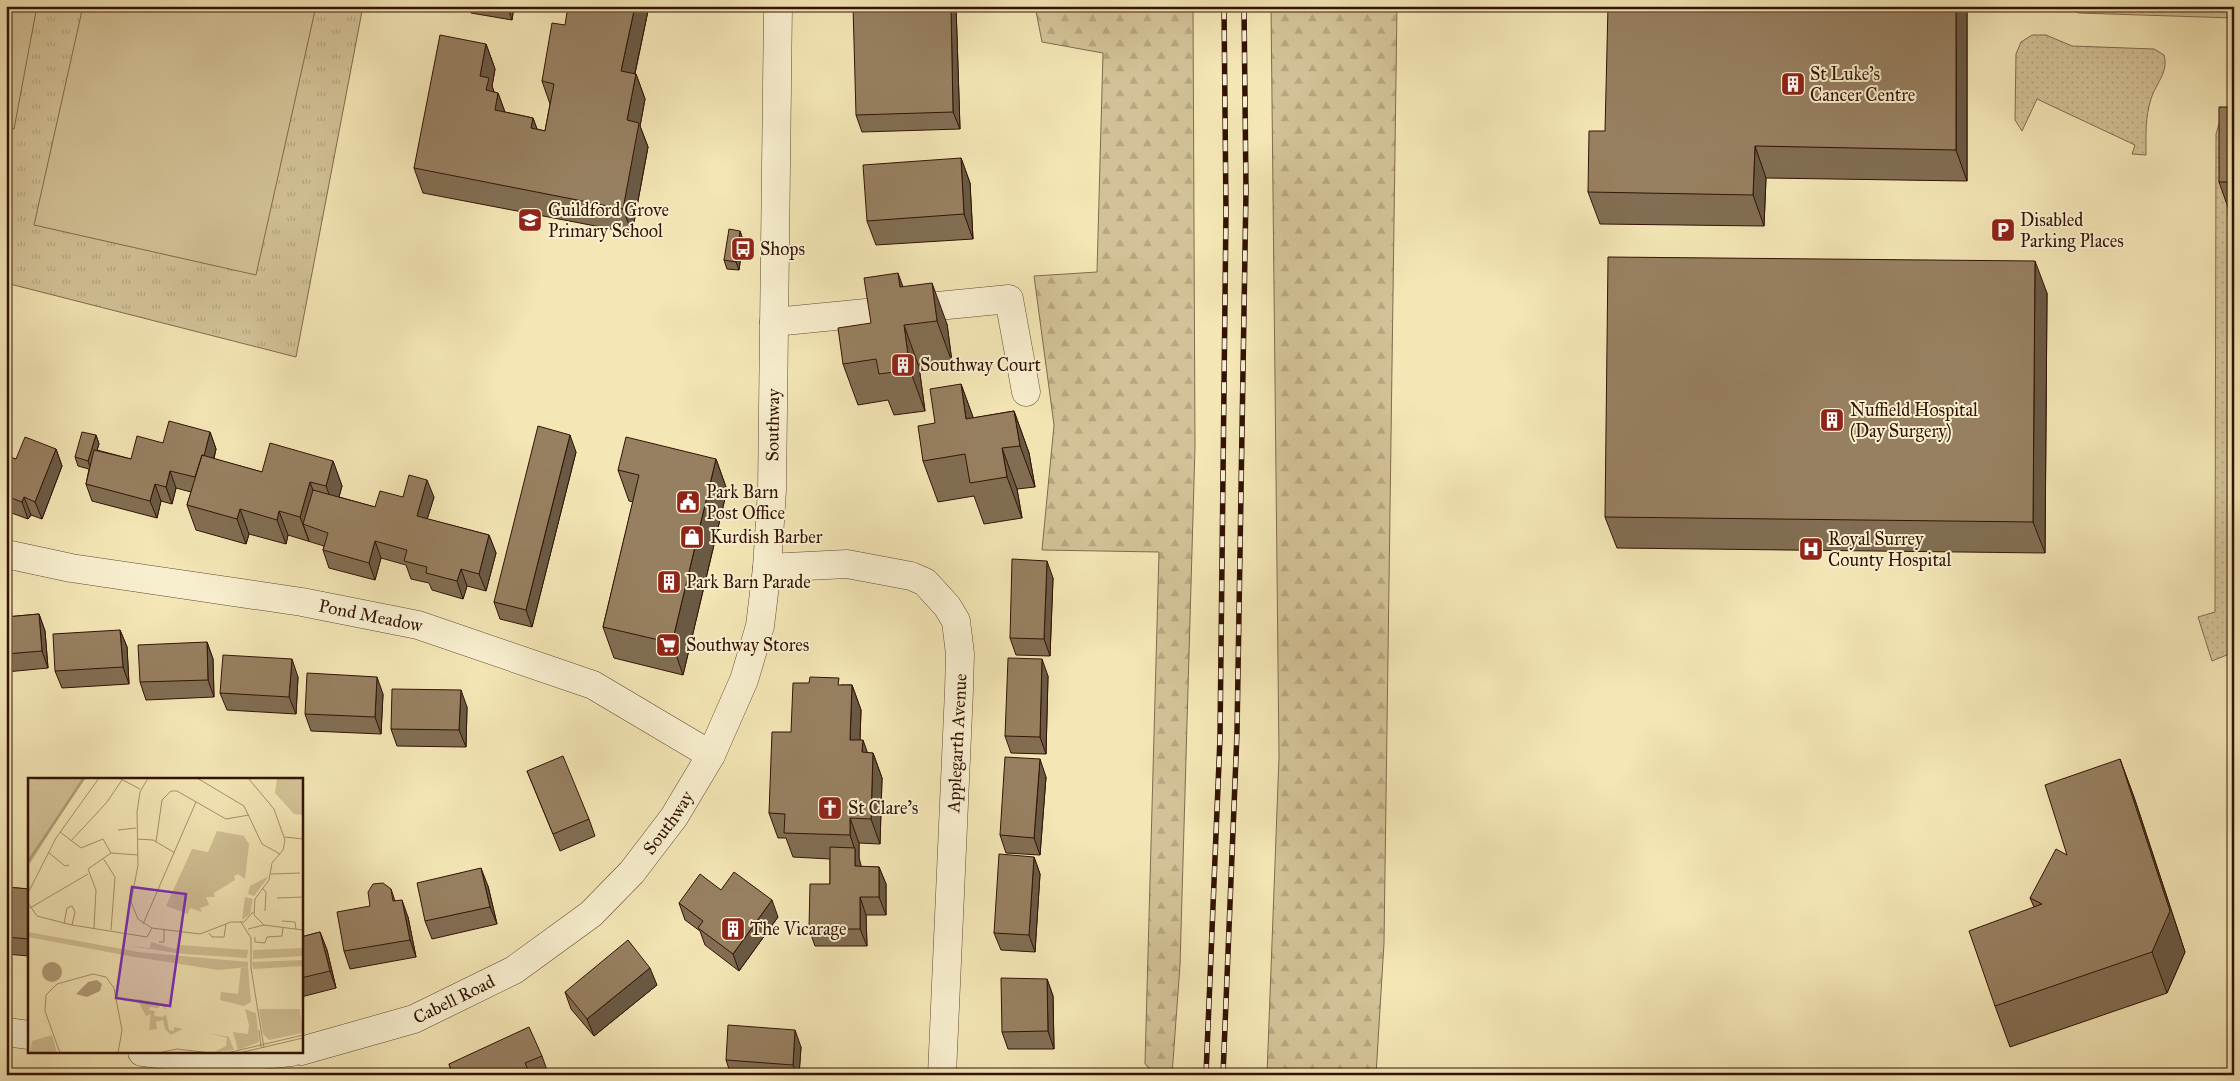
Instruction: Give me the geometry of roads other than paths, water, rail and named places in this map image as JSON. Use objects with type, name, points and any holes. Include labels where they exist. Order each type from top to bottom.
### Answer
[{"type":"street","name":"Southway","points":[[591,914],[632,872],[674,817],[711,755],[744,680],[760,626],[767,568],[772,490],[778,6]]},
{"type":"street","points":[[774,322],[1009,299],[1026,392]]},
{"type":"street","name":"Pond Meadow","points":[[6,554],[71,568],[302,602],[418,625],[593,685],[711,755]]},
{"type":"street","name":"Applegarth Avenue","points":[[767,568],[847,564],[911,576],[925,582],[947,606],[956,621],[960,654],[959,690],[942,1075]]},
{"type":"street","name":"Cabell Road","points":[[302,1051],[414,1019],[514,970],[591,914]]},
{"type":"street","points":[[6,1032],[28,1035]]},
{"type":"street","points":[[154,1054],[242,1058],[275,1054]]},
{"type":"railway","points":[[1206,1075],[1220,738],[1226,212],[1224,6]]},
{"type":"railway","points":[[1223,1075],[1237,733],[1246,191],[1244,6]]},
{"type":"place","name":"St Luke's Cancer Centre","points":[[1793,84]]},
{"type":"place","name":"Guildford Grove Primary School","points":[[530,220]]},
{"type":"place","name":"Disabled Parking Places","points":[[2003,230]]},
{"type":"place","name":"Shops","points":[[743,249]]},
{"type":"place","name":"Southway Court","points":[[903,365]]},
{"type":"place","name":"Nuffield Hospital (Day Surgery)","points":[[1832,420]]},
{"type":"place","name":"Park Barn Post Office","points":[[688,502]]},
{"type":"place","name":"Kurdish Barber","points":[[692,537]]},
{"type":"place","name":"Royal Surrey County Hospital","points":[[1811,549]]},
{"type":"place","name":"Park Barn Parade","points":[[669,582]]},
{"type":"place","name":"Southway Stores","points":[[668,645]]},
{"type":"place","name":"St Clare's","points":[[830,808]]},
{"type":"place","name":"The Vicarage","points":[[733,929]]}]
